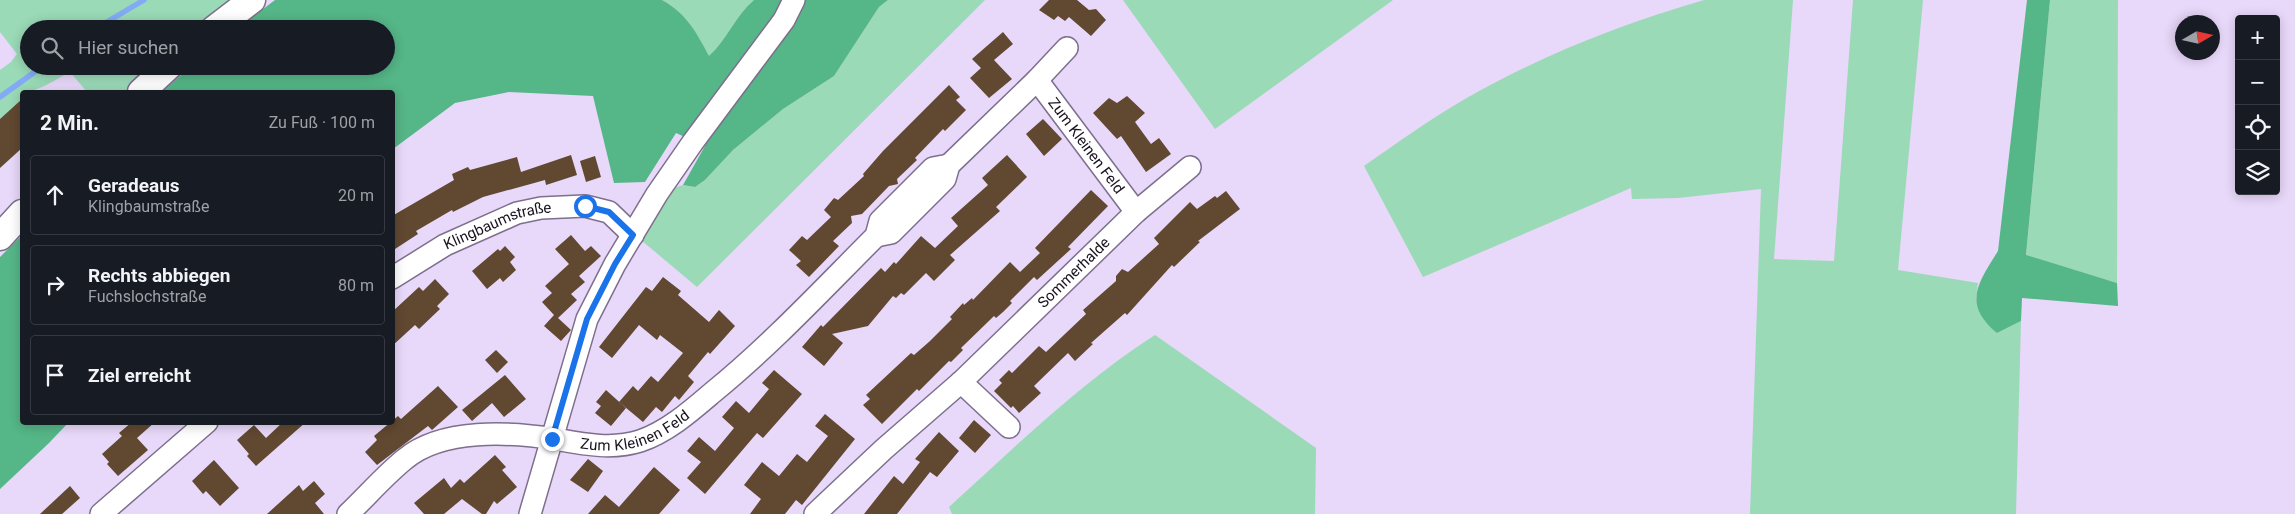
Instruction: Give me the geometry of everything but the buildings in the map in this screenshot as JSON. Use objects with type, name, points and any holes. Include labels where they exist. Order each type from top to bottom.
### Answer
[{"type":"street","points":[[226,20],[252,0]]},
{"type":"street","points":[[530,514],[587,319],[615,264],[657,194],[693,142],[771,38],[794,0]]},
{"type":"street","name":"Zum Kleinen Feld","points":[[348,514],[406,458],[435,442],[460,437],[504,434],[612,447],[641,441],[687,414],[765,348],[876,236],[880,221],[932,168],[949,165],[1038,80],[1067,48]]},
{"type":"street","points":[[143,90],[159,75]]},
{"type":"street","name":"Zum Kleinen Feld","points":[[1038,80],[1136,212]]},
{"type":"street","name":"Sommerhalde","points":[[815,514],[884,449],[961,382],[1136,212],[1190,167]]},
{"type":"street","name":"Klingbaumstraße","points":[[395,276],[445,244],[517,213],[541,208],[585,206],[609,212],[633,235]]},
{"type":"street","points":[[0,237],[20,215]]},
{"type":"street","points":[[961,382],[1009,427]]},
{"type":"street","points":[[101,514],[204,425]]},
{"type":"green space","points":[[0,0],[235,0],[209,20],[20,20],[20,75],[65,75],[41,88],[20,90],[20,101],[0,119],[0,70],[11,62],[17,54],[0,32]]},
{"type":"green space","points":[[275,0],[662,0],[684,17],[709,56],[721,43],[741,13],[754,0],[888,0],[879,7],[834,76],[783,109],[733,150],[705,180],[695,187],[683,185],[705,146],[676,133],[645,182],[614,183],[593,96],[509,92],[455,103],[395,148],[395,90],[164,90],[181,75],[395,75],[395,20],[249,20]]},
{"type":"green space","points":[[662,0],[754,0],[741,13],[709,57],[690,24],[678,11]]},
{"type":"green space","points":[[888,0],[985,0],[697,287],[641,240],[657,194],[683,185],[695,187],[705,180],[733,150],[783,109],[834,76],[879,7]]},
{"type":"green space","points":[[1123,0],[1393,0],[1215,129]]},
{"type":"green space","points":[[1704,0],[1793,0],[1774,259],[1834,261],[1853,0],[1923,0],[1898,270],[1978,283],[1976,299],[1997,333],[2021,321],[2016,514],[1750,514],[1761,189],[1678,198],[1632,199],[1631,188],[1423,277],[1364,166],[1414,131],[1493,83],[1582,42],[1673,9]]},
{"type":"green space","points":[[2027,0],[2050,0],[2026,255],[2117,283],[2118,306],[2022,298],[2021,321],[1997,333],[1986,322],[1980,312],[1977,303],[1977,293],[1984,273],[1998,251]]},
{"type":"green space","points":[[2050,0],[2118,0],[2117,283],[2026,256]]},
{"type":"green space","points":[[73,75],[145,75],[129,90],[85,90]]},
{"type":"green space","points":[[20,237],[20,425],[66,425],[0,489],[0,257]]},
{"type":"green space","points":[[1155,335],[1316,448],[1315,514],[952,514],[949,507],[1049,416],[1100,374]]},
{"type":"waterway","points":[[110,20],[144,0]]},
{"type":"waterway","points":[[0,97],[31,75]]},
{"type":"route","points":[[552,439],[587,319],[615,264],[633,235],[609,212],[585,206]]}]
